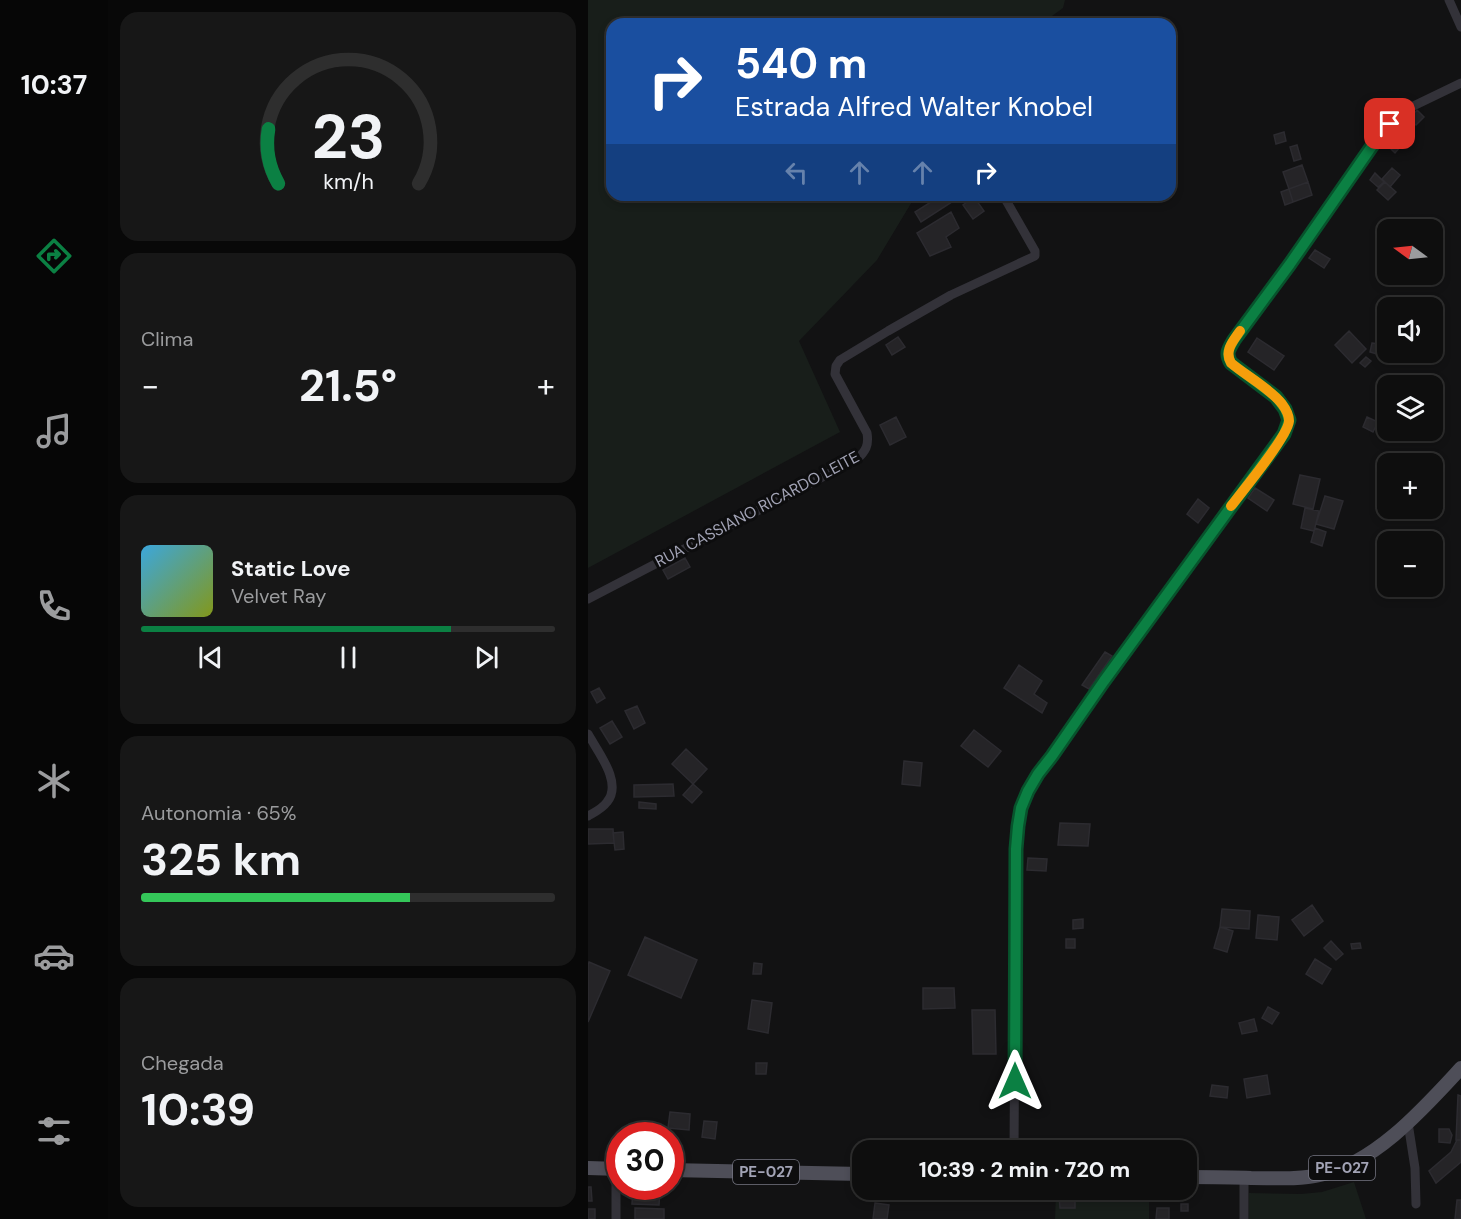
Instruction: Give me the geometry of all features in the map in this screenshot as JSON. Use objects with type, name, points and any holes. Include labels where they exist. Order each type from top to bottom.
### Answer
[{"type":"main road","name":"PE-027","points":[[1197,1177],[1307,1177],[1341,1169],[1376,1148],[1408,1123],[1461,1068]]},
{"type":"main road","points":[[588,1168],[606,1169]]},
{"type":"main road","name":"PE-027","points":[[684,1170],[852,1174]]},
{"type":"street","points":[[1449,0],[1461,27]]},
{"type":"street","points":[[1014,1140],[1016,849],[1021,808],[1028,791],[1104,681],[1272,451],[1288,425],[1288,415],[1282,403],[1231,363],[1227,357],[1234,340],[1379,136],[1403,111],[1461,83]]},
{"type":"street","name":"RUA CASSIANO RICARDO LEITE","points":[[588,599],[857,459],[864,453],[867,447],[867,433],[837,378],[836,366],[840,360],[942,300],[1035,256],[1035,251],[1006,201]]},
{"type":"street","points":[[588,734],[609,772],[613,789],[609,800],[602,808],[588,816]]},
{"type":"street","points":[[1408,1123],[1415,1168],[1416,1204]]},
{"type":"street","points":[[1244,1178],[1244,1219]]},
{"type":"street","points":[[616,1219],[617,1200]]},
{"type":"shaded area","points":[[588,0],[1065,0],[1063,8],[1049,18],[606,18],[606,201],[912,201],[877,260],[799,341],[840,432],[588,568]]},
{"type":"shaded area","points":[[1354,1182],[1366,1219],[1249,1219],[1249,1193],[1322,1192]]},
{"type":"shaded area","points":[[1056,1200],[1149,1200],[1149,1219],[1055,1219]]},
{"type":"building","points":[[1417,110],[1424,117],[1416,125],[1409,119]]},
{"type":"building","points":[[1284,132],[1286,141],[1276,144],[1274,135]]},
{"type":"building","points":[[1396,143],[1400,147],[1395,153],[1390,148]]},
{"type":"building","points":[[1297,145],[1301,159],[1294,161],[1290,147]]},
{"type":"building","points":[[1302,165],[1308,182],[1289,189],[1283,172]]},
{"type":"building","points":[[1392,168],[1400,175],[1390,187],[1382,179]]},
{"type":"building","points":[[1375,173],[1384,182],[1378,187],[1370,180]]},
{"type":"building","points":[[1308,182],[1312,195],[1293,202],[1289,189]]},
{"type":"building","points":[[1385,182],[1396,192],[1388,200],[1377,190]]},
{"type":"building","points":[[1289,189],[1293,202],[1285,205],[1281,192]]},
{"type":"building","points":[[932,201],[953,201],[921,222],[915,212]]},
{"type":"building","points":[[968,201],[977,201],[984,211],[973,219],[963,205]]},
{"type":"building","points":[[951,212],[959,228],[946,237],[951,247],[930,256],[917,233]]},
{"type":"building","points":[[1315,250],[1330,259],[1324,268],[1309,258]]},
{"type":"building","points":[[1349,331],[1366,349],[1352,363],[1335,345]]},
{"type":"building","points":[[898,337],[905,347],[892,355],[886,345]]},
{"type":"building","points":[[1257,338],[1284,356],[1274,370],[1248,352]]},
{"type":"building","points":[[1372,343],[1377,344],[1377,354],[1370,352]]},
{"type":"building","points":[[1366,357],[1371,361],[1365,367],[1360,363]]},
{"type":"building","points":[[896,417],[906,437],[890,445],[880,425]]},
{"type":"building","points":[[1367,417],[1377,422],[1373,432],[1363,427]]},
{"type":"building","points":[[1300,475],[1320,479],[1313,509],[1293,504]]},
{"type":"building","points":[[1255,488],[1274,500],[1267,511],[1248,498]]},
{"type":"building","points":[[1325,496],[1343,501],[1334,529],[1316,524]]},
{"type":"building","points":[[1198,499],[1209,508],[1198,523],[1187,514]]},
{"type":"building","points":[[1305,508],[1319,511],[1314,531],[1301,528]]},
{"type":"building","points":[[1315,528],[1326,532],[1322,546],[1311,542]]},
{"type":"building","points":[[685,558],[690,567],[668,579],[663,570]]},
{"type":"building","points":[[1105,652],[1112,656],[1089,689],[1082,685]]},
{"type":"building","points":[[1019,665],[1042,681],[1034,694],[1047,703],[1042,713],[1004,688]]},
{"type":"building","points":[[599,688],[605,698],[597,703],[591,692]]},
{"type":"building","points":[[637,706],[645,723],[634,729],[625,711]]},
{"type":"building","points":[[612,721],[622,737],[610,744],[600,728]]},
{"type":"building","points":[[974,730],[1001,751],[988,767],[961,746]]},
{"type":"building","points":[[686,749],[707,769],[693,784],[672,764]]},
{"type":"building","points":[[904,761],[922,763],[920,786],[902,784]]},
{"type":"building","points":[[673,784],[674,796],[634,797],[634,785]]},
{"type":"building","points":[[693,784],[702,792],[692,803],[683,795]]},
{"type":"building","points":[[639,802],[656,804],[656,809],[639,808]]},
{"type":"building","points":[[1060,823],[1090,824],[1088,846],[1058,845]]},
{"type":"building","points":[[588,829],[613,829],[614,843],[588,844]]},
{"type":"building","points":[[623,832],[624,849],[615,850],[613,833]]},
{"type":"building","points":[[1028,858],[1047,859],[1046,871],[1027,870]]},
{"type":"building","points":[[1312,905],[1323,921],[1304,936],[1292,920]]},
{"type":"building","points":[[1222,909],[1250,911],[1249,929],[1220,927]]},
{"type":"building","points":[[1258,915],[1279,917],[1277,940],[1256,938]]},
{"type":"building","points":[[1083,919],[1083,928],[1073,929],[1073,920]]},
{"type":"building","points":[[1220,927],[1233,931],[1227,952],[1214,948]]},
{"type":"building","points":[[645,937],[697,960],[681,998],[628,975]]},
{"type":"building","points":[[1066,939],[1075,939],[1075,948],[1066,948]]},
{"type":"building","points":[[1331,941],[1343,954],[1336,960],[1324,948]]},
{"type":"building","points":[[1360,943],[1361,948],[1352,949],[1351,944]]},
{"type":"building","points":[[1315,959],[1331,969],[1322,984],[1306,974]]},
{"type":"building","points":[[589,962],[610,971],[588,1022],[588,965]]},
{"type":"building","points":[[754,963],[762,964],[761,974],[753,974]]},
{"type":"building","points":[[923,988],[954,988],[955,1008],[923,1009]]},
{"type":"building","points":[[752,1000],[772,1003],[768,1033],[748,1029]]},
{"type":"building","points":[[1268,1007],[1279,1013],[1272,1024],[1262,1018]]},
{"type":"building","points":[[972,1010],[995,1010],[996,1054],[973,1054]]},
{"type":"building","points":[[1254,1019],[1257,1031],[1242,1034],[1239,1023]]},
{"type":"building","points":[[756,1063],[767,1063],[766,1074],[756,1074]]},
{"type":"building","points":[[1267,1075],[1270,1094],[1247,1098],[1244,1079]]},
{"type":"building","points":[[1212,1085],[1228,1087],[1227,1098],[1210,1096]]},
{"type":"building","points":[[1458,1095],[1461,1096],[1461,1140],[1456,1140]]},
{"type":"building","points":[[670,1112],[690,1114],[689,1130],[684,1130],[684,1122],[669,1122]]},
{"type":"building","points":[[704,1121],[717,1122],[715,1139],[702,1137]]},
{"type":"building","points":[[1439,1129],[1449,1129],[1452,1135],[1450,1143],[1439,1142]]},
{"type":"building","points":[[1457,1140],[1461,1140],[1461,1162],[1436,1183],[1429,1171],[1451,1152]]},
{"type":"building","points":[[588,1187],[591,1187],[592,1201],[588,1201]]},
{"type":"building","points":[[632,1200],[659,1200],[659,1205],[632,1204]]},
{"type":"building","points":[[1059,1200],[1075,1200],[1075,1208],[1060,1208]]},
{"type":"building","points":[[1457,1200],[1461,1200],[1461,1219],[1455,1219]]},
{"type":"building","points":[[875,1203],[889,1205],[887,1219],[873,1219]]},
{"type":"building","points":[[1181,1204],[1188,1204],[1188,1211],[1181,1211]]},
{"type":"building","points":[[635,1208],[664,1209],[664,1219],[635,1219]]},
{"type":"building","points":[[1157,1208],[1169,1208],[1169,1219],[1156,1219]]},
{"type":"building","points":[[588,1209],[595,1209],[595,1219],[588,1219]]},
{"type":"slow traffic","points":[[1231,506],[1284,434],[1289,420],[1282,403],[1239,371],[1227,357],[1240,331]]},
{"type":"route","points":[[1015,1081],[1016,849],[1021,808],[1038,774],[1284,434],[1289,420],[1282,403],[1239,371],[1227,357],[1229,350],[1379,136],[1390,124]]}]
